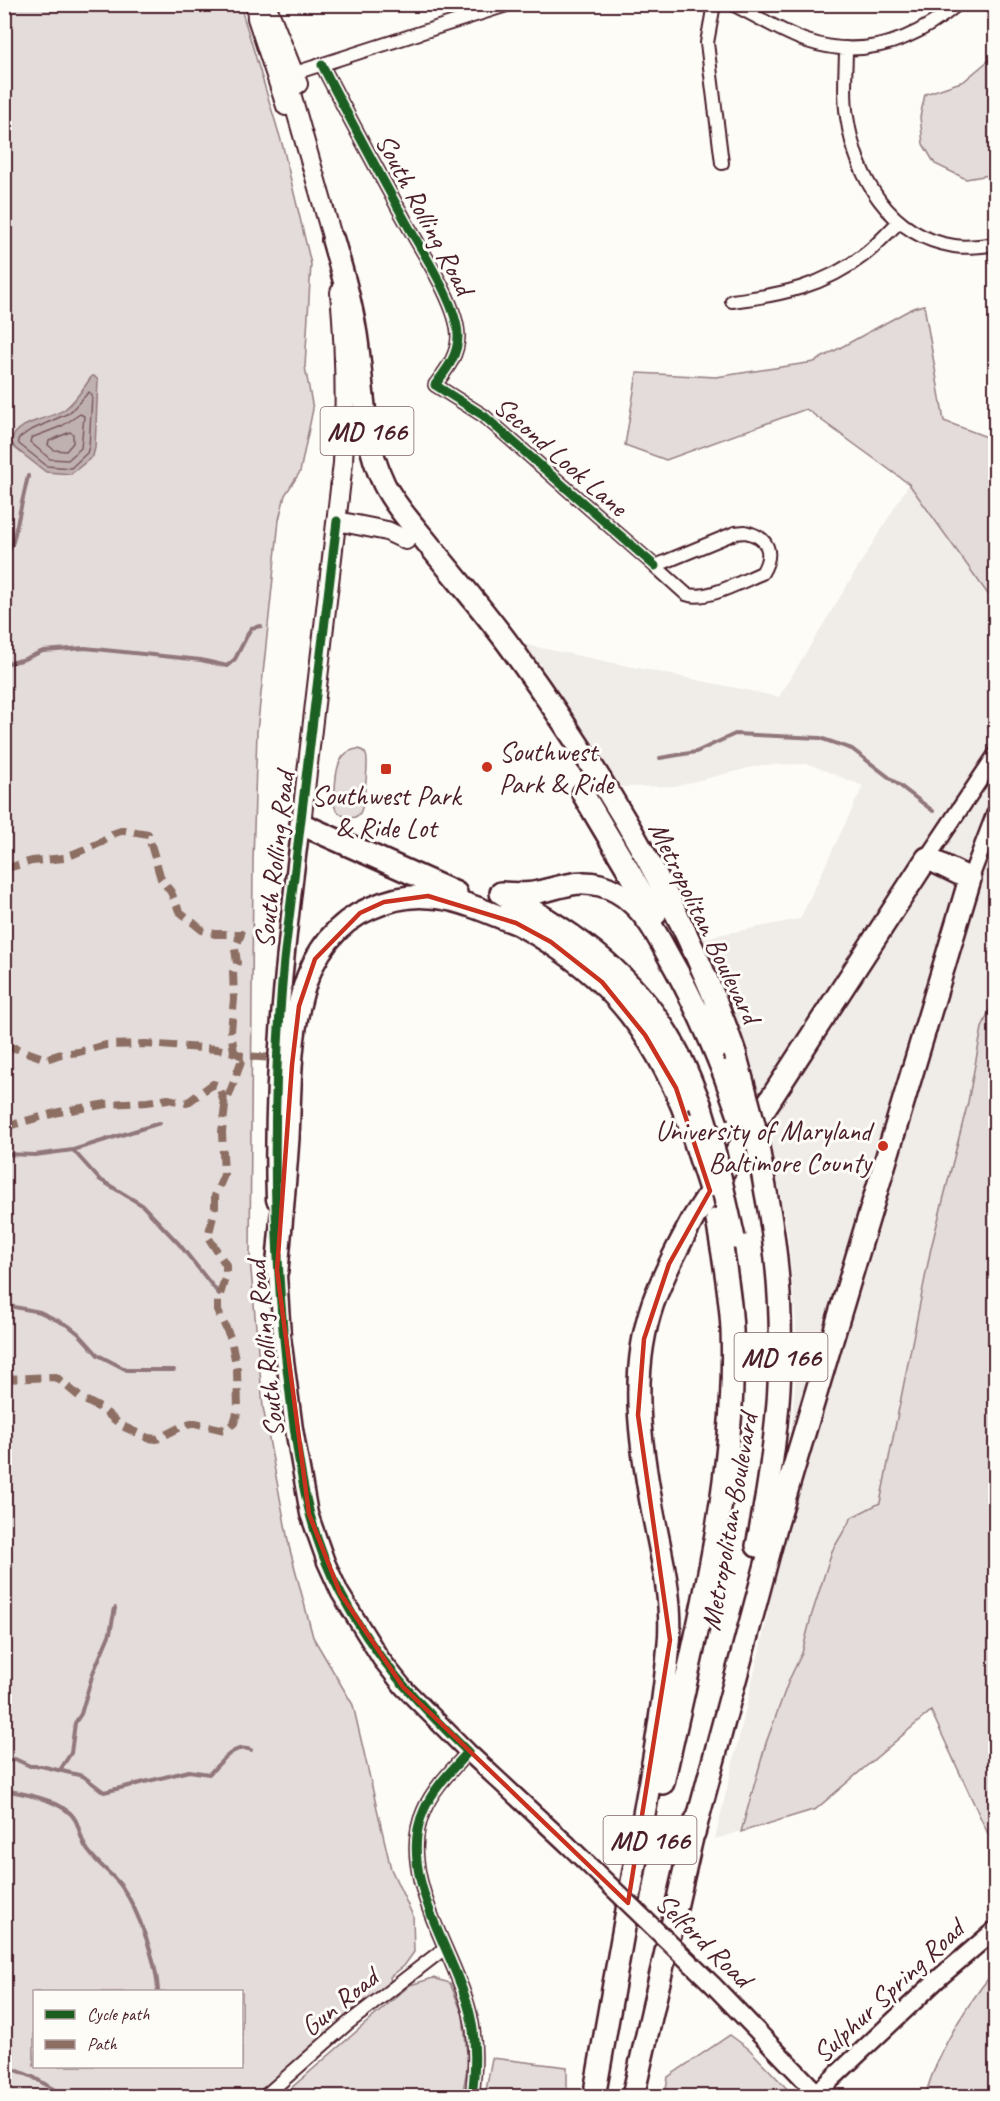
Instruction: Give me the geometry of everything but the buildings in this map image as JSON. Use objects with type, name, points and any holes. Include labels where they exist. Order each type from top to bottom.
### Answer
[{"type":"highway","name":"MD 166","points":[[333,240],[350,301],[366,425],[376,465],[385,487],[399,507],[468,593]]},
{"type":"highway","points":[[406,540],[431,558],[468,593]]},
{"type":"highway","name":"Metropolitan Boulevard","points":[[468,593],[516,655],[601,782],[636,841],[701,967],[722,1016],[729,1062],[754,1124],[774,1234],[782,1327],[777,1425],[763,1520],[633,2097]]},
{"type":"highway","points":[[583,794],[690,973],[714,1021],[729,1062]]},
{"type":"highway","name":"MD 166","points":[[301,824],[516,922]]},
{"type":"highway","points":[[595,2091],[658,1733],[670,1640],[668,1599],[643,1461],[638,1415],[639,1380],[650,1313],[669,1263],[694,1217],[927,858],[970,879],[776,1527],[694,1833]]},
{"type":"highway","points":[[729,1062],[705,1026],[656,933],[631,901],[600,885],[582,883],[560,885],[539,892],[501,893],[560,926],[588,946],[635,992],[659,1022],[678,1053],[700,1104],[716,1154],[729,1246]]},
{"type":"highway","points":[[277,1270],[292,1065],[299,1006],[304,983],[315,959],[340,928],[360,913],[384,902],[428,896],[448,899],[516,922]]},
{"type":"highway","name":"Metropolitan Boulevard","points":[[516,922],[579,961],[602,982],[623,1005],[663,1062],[676,1088],[703,1163],[714,1205],[729,1246],[732,1330],[729,1423],[723,1480],[705,1593],[595,2091]]},
{"type":"main road","name":"South Rolling Road","points":[[258,4],[281,62],[295,73]]},
{"type":"main road","name":"South Rolling Road","points":[[258,4],[257,18],[304,157],[324,226],[333,240]]},
{"type":"main road","name":"South Rolling Road","points":[[266,4],[295,73],[336,215],[333,240],[339,278],[346,380],[343,463],[284,960],[275,1078],[274,1165],[277,1270],[282,1336],[294,1429],[309,1514],[326,1562],[340,1593],[381,1659],[403,1687],[468,1752]]},
{"type":"main road","points":[[337,521],[387,531],[406,540]]},
{"type":"main road","name":"Selford Road","points":[[468,1752],[712,1985],[781,2053],[819,2095]]},
{"type":"main road","name":"Sulphur Spring Road","points":[[819,2095],[940,1977],[996,1929]]},
{"type":"street","points":[[295,73],[510,4]]},
{"type":"street","points":[[714,4],[707,43],[722,163]]},
{"type":"street","points":[[732,4],[808,42],[846,48],[888,45],[911,37],[930,26],[958,4]]},
{"type":"street","points":[[846,48],[846,117],[860,168],[878,198],[898,223],[926,237],[953,246],[972,247],[996,244]]},
{"type":"street","name":"South Rolling Road","points":[[322,65],[438,282],[457,324],[458,338],[455,354],[435,385]]},
{"type":"street","points":[[732,301],[775,296],[824,279],[865,255],[898,223]]},
{"type":"street","name":"Second Look Lane","points":[[435,385],[484,416],[655,566],[687,594],[705,596],[762,573],[769,555],[766,545],[756,534],[745,532],[735,533],[655,566]]},
{"type":"street","points":[[927,858],[996,755]]},
{"type":"street","points":[[970,879],[996,811]]},
{"type":"street","points":[[468,1752],[432,1795],[423,1811],[417,1840],[420,1877],[445,1948],[461,1985],[473,2029],[476,2057],[472,2097]]},
{"type":"street","name":"Gun Road","points":[[265,2097],[347,2024],[445,1948]]},
{"type":"highlighted area","points":[[428,896],[516,923],[551,942],[602,982],[645,1035],[676,1088],[710,1191],[669,1264],[644,1339],[638,1415],[670,1640],[628,1903],[403,1687],[340,1593],[309,1514],[277,1270],[292,1065],[299,1006],[315,959],[360,913],[384,902]]},
{"type":"shaded area","points":[[5,5],[240,5],[283,147],[311,264],[305,367],[313,409],[300,472],[285,495],[279,520],[257,732],[253,861],[250,1259],[263,1407],[289,1546],[313,1637],[353,1705],[391,1869],[413,1916],[414,1952],[404,1966],[390,1977],[391,1982],[343,2019],[257,2096],[5,2096]]},
{"type":"shaded area","points":[[995,55],[995,174],[966,179],[935,164],[923,144],[920,117],[925,94],[964,81]]},
{"type":"shaded area","points":[[924,305],[944,421],[995,440],[995,604],[909,484],[806,409],[666,460],[625,445],[637,373],[716,377],[814,362],[913,308]]},
{"type":"shaded area","name":"University of Maryland Baltimore County","points":[[909,484],[995,604],[995,1849],[931,1711],[816,1809],[715,1839],[766,1623],[789,1449],[796,1374],[796,1324],[788,1234],[765,1118],[742,1045],[698,939],[800,919],[863,786],[809,764],[761,765],[676,786],[615,787],[521,644],[779,697]]},
{"type":"shaded area","points":[[359,749],[364,751],[367,759],[362,809],[357,816],[349,818],[341,815],[334,805],[337,770],[344,755]]},
{"type":"shaded area","points":[[995,996],[995,1849],[931,1711],[816,1809],[741,1832],[766,1743],[789,1680],[802,1653],[832,1551],[852,1517],[880,1503],[931,1248],[968,1102],[982,1028]]},
{"type":"shaded area","points":[[995,1970],[995,2096],[925,2096],[945,2045],[973,1999]]},
{"type":"shaded area","points":[[433,1978],[450,1983],[463,2015],[468,2064],[462,2096],[282,2096],[410,1985]]},
{"type":"shaded area","points":[[730,2035],[749,2049],[794,2096],[665,2096],[668,2077]]},
{"type":"shaded area","points":[[492,2058],[567,2067],[567,2096],[485,2096]]},
{"type":"water","points":[[92,376],[98,380],[93,456],[71,474],[46,472],[15,448],[11,442],[14,435],[26,425],[59,413],[69,406]]},
{"type":"waterway","points":[[4,561],[13,542],[28,476]]},
{"type":"waterway","points":[[4,664],[22,660],[43,651],[85,648],[201,660],[227,666],[235,659],[251,628],[261,626]]},
{"type":"waterway","points":[[660,758],[696,752],[735,734],[820,738],[852,749],[933,811]]},
{"type":"waterway","points":[[4,1154],[35,1155],[73,1150],[160,1123]]},
{"type":"waterway","points":[[73,1150],[99,1179],[142,1205],[179,1244],[219,1294]]},
{"type":"waterway","points":[[4,1305],[40,1312],[69,1326],[98,1355],[127,1370],[174,1370]]},
{"type":"waterway","points":[[60,1770],[71,1753],[75,1723],[81,1714],[93,1673],[110,1633],[115,1608]]},
{"type":"waterway","points":[[4,1762],[15,1759],[30,1766],[41,1766],[83,1776],[104,1792],[189,1771],[209,1774],[233,1752],[239,1749],[251,1750]]},
{"type":"waterway","points":[[4,1790],[52,1802],[71,1814],[89,1852],[122,1887],[135,1909],[151,1952],[158,1990]]},
{"type":"waterway","points":[[4,2061],[4,2070]]},
{"type":"waterway","points":[[6,2066],[33,2077],[53,2089]]},
{"type":"marked path","points":[[4,787],[7,791],[4,796]]},
{"type":"marked path","points":[[4,869],[32,861],[64,858],[124,830],[148,834],[161,879],[171,892],[179,911],[202,930],[215,934],[241,934],[235,949],[237,963],[233,972],[234,999],[231,1031],[234,1052],[241,1062],[225,1106],[222,1132],[224,1175],[215,1196],[215,1208],[208,1237],[226,1265],[218,1311],[231,1339],[237,1369],[238,1410],[234,1423],[225,1430],[195,1423],[183,1426],[157,1439],[148,1438],[122,1426],[102,1409],[81,1398],[56,1377],[4,1379]]},
{"type":"marked path","points":[[4,1049],[15,1048],[46,1059],[106,1045],[145,1044],[217,1049],[242,1056],[276,1058]]},
{"type":"marked path","points":[[4,1127],[59,1112],[107,1104],[168,1099],[187,1103],[213,1084],[219,1086],[225,1106]]},
{"type":"cycle path","points":[[322,65],[446,294],[452,310],[458,336],[456,350],[451,362],[435,385],[484,416],[655,566]]},
{"type":"cycle path","points":[[337,521],[284,960],[280,1014],[275,1177],[284,1340],[293,1420],[306,1497],[329,1571],[354,1617],[382,1659],[414,1697],[468,1752],[438,1786],[424,1810],[417,1834],[417,1858],[421,1883],[429,1909],[460,1983],[471,2017],[475,2051],[472,2096]]},
{"type":"place","name":"Southwest Park & Ride","points":[[487,767]]},
{"type":"place","name":"Southwest Park & Ride Lot","points":[[386,769]]},
{"type":"place","name":"University of Maryland Baltimore County","points":[[883,1146]]}]
